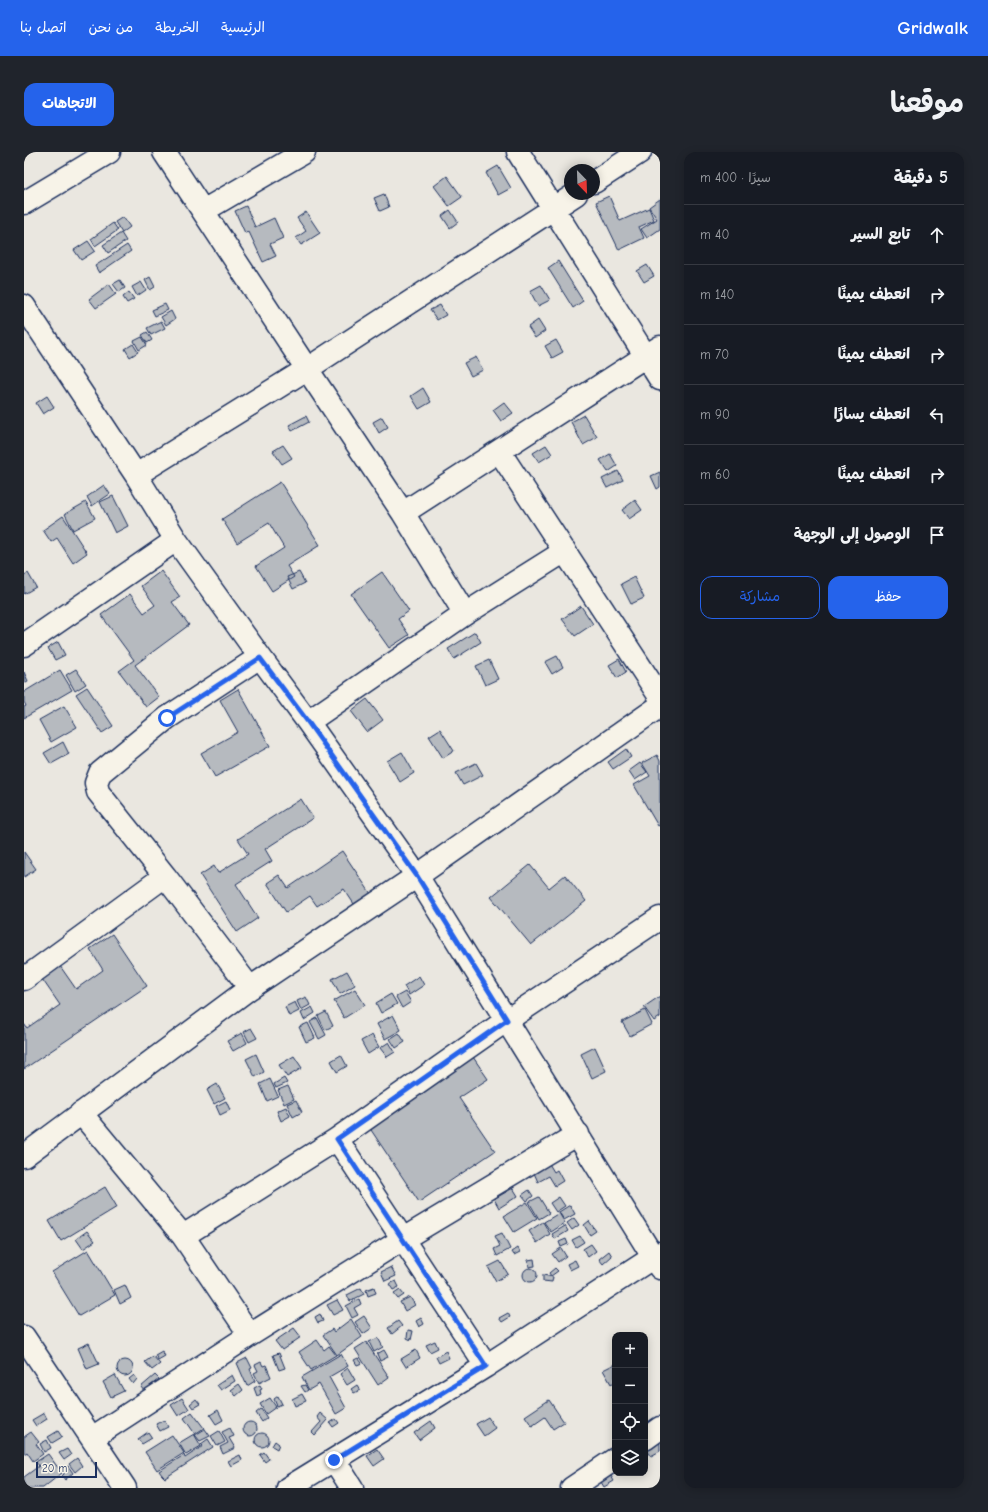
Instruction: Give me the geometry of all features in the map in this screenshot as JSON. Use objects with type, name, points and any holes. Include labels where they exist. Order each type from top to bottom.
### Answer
[{"type":"street","points":[[24,203],[109,152]]},
{"type":"street","points":[[164,152],[403,513],[465,614]]},
{"type":"street","points":[[203,211],[304,152]]},
{"type":"street","points":[[518,152],[554,208],[653,352],[660,380]]},
{"type":"street","points":[[600,178],[640,152]]},
{"type":"street","points":[[136,475],[307,369],[567,200]]},
{"type":"street","points":[[24,306],[136,475],[176,540],[417,876],[658,1259],[288,1488]]},
{"type":"street","points":[[403,513],[653,352]]},
{"type":"street","points":[[500,451],[660,697]]},
{"type":"street","points":[[25,644],[176,540]]},
{"type":"street","points":[[308,722],[465,614],[565,552]]},
{"type":"street","points":[[250,988],[165,876],[98,792],[96,783],[100,774],[167,718],[260,658]]},
{"type":"street","points":[[24,1156],[81,1112],[250,988],[417,876],[660,706]]},
{"type":"street","points":[[24,979],[165,876]]},
{"type":"street","points":[[183,1236],[337,1139],[507,1020],[660,918]]},
{"type":"street","points":[[81,1112],[183,1236],[250,1335]]},
{"type":"street","points":[[92,1438],[250,1335],[403,1239],[578,1134]]},
{"type":"street","points":[[337,1139],[486,1366]]},
{"type":"street","points":[[24,1337],[125,1488]]},
{"type":"street","points":[[648,1436],[660,1428]]},
{"type":"street","points":[[334,1460],[352,1488]]},
{"type":"street","points":[[572,1488],[612,1461]]},
{"type":"building","points":[[498,166],[511,188],[498,195],[486,173]]},
{"type":"building","points":[[447,176],[462,197],[449,206],[434,186]]},
{"type":"building","points":[[384,194],[389,207],[380,211],[374,198]]},
{"type":"building","points":[[609,196],[620,221],[649,208],[654,220],[639,227],[644,238],[619,250],[596,202]]},
{"type":"building","points":[[660,199],[660,229],[647,238],[641,229],[657,219],[649,207]]},
{"type":"building","points":[[246,206],[255,227],[274,218],[283,238],[270,244],[276,256],[263,262],[249,232],[245,233],[235,211]]},
{"type":"building","points":[[450,210],[458,222],[450,228],[442,216]]},
{"type":"building","points":[[306,212],[320,233],[301,245],[296,238],[306,231],[297,218]]},
{"type":"building","points":[[123,217],[130,227],[122,233],[115,222]]},
{"type":"building","points":[[113,223],[118,230],[95,246],[91,239]]},
{"type":"building","points":[[121,233],[126,241],[108,253],[103,245]]},
{"type":"building","points":[[88,241],[95,251],[81,260],[74,250]]},
{"type":"building","points":[[127,245],[131,251],[99,273],[95,266]]},
{"type":"building","points":[[558,261],[583,301],[573,308],[548,268]]},
{"type":"building","points":[[647,265],[654,276],[644,282],[637,271]]},
{"type":"building","points":[[150,277],[155,287],[150,290],[145,280]]},
{"type":"building","points":[[120,280],[125,288],[119,292],[113,284]]},
{"type":"building","points":[[141,282],[146,290],[137,296],[132,287]]},
{"type":"building","points":[[109,284],[116,294],[96,308],[89,299]]},
{"type":"building","points":[[541,285],[550,300],[538,306],[530,291]]},
{"type":"building","points":[[129,292],[134,299],[127,303],[123,297]]},
{"type":"building","points":[[165,304],[168,310],[155,316],[152,310]]},
{"type":"building","points":[[440,305],[446,315],[437,320],[430,310]]},
{"type":"building","points":[[171,311],[175,319],[166,325],[161,317]]},
{"type":"building","points":[[538,320],[545,331],[535,338],[528,327]]},
{"type":"building","points":[[161,321],[165,328],[151,335],[147,328]]},
{"type":"building","points":[[147,332],[152,340],[147,343],[142,335]]},
{"type":"building","points":[[142,337],[147,345],[139,350],[134,341]]},
{"type":"building","points":[[556,340],[563,352],[552,358],[545,346]]},
{"type":"building","points":[[133,344],[138,352],[130,357],[125,349]]},
{"type":"building","points":[[476,357],[483,370],[471,376],[464,363]]},
{"type":"building","points":[[423,388],[431,402],[419,409],[411,396]]},
{"type":"building","points":[[47,396],[54,407],[43,414],[36,403]]},
{"type":"building","points":[[504,402],[513,413],[501,421],[493,410]]},
{"type":"building","points":[[584,415],[597,437],[583,445],[571,422]]},
{"type":"building","points":[[306,416],[309,422],[292,431],[289,425]]},
{"type":"building","points":[[382,417],[388,427],[379,433],[373,422]]},
{"type":"building","points":[[283,445],[292,458],[282,464],[273,451]]},
{"type":"building","points":[[546,445],[552,454],[539,462],[533,453]]},
{"type":"building","points":[[610,454],[617,466],[608,472],[600,460]]},
{"type":"building","points":[[618,471],[623,480],[607,488],[602,479]]},
{"type":"building","points":[[660,472],[660,487],[657,489],[651,476]]},
{"type":"building","points":[[280,482],[320,545],[287,566],[294,577],[272,591],[256,566],[284,548],[269,523],[237,543],[222,519]]},
{"type":"building","points":[[104,485],[110,494],[92,506],[87,497]]},
{"type":"building","points":[[113,496],[128,526],[115,533],[100,502]]},
{"type":"building","points":[[635,500],[642,510],[629,519],[622,510]]},
{"type":"building","points":[[86,502],[95,518],[73,530],[65,514]]},
{"type":"building","points":[[63,516],[87,553],[73,563],[57,538],[51,542],[43,530]]},
{"type":"building","points":[[161,571],[180,597],[172,602],[189,625],[135,665],[159,697],[146,707],[119,671],[134,660],[101,615],[130,594],[144,613],[155,605],[141,586]]},
{"type":"building","points":[[299,572],[305,583],[293,589],[287,577]]},
{"type":"building","points":[[382,572],[409,611],[398,619],[409,635],[389,648],[351,594]]},
{"type":"building","points":[[28,573],[36,587],[24,594],[24,575]]},
{"type":"building","points":[[634,577],[644,598],[631,604],[621,584]]},
{"type":"building","points":[[581,606],[593,624],[575,636],[562,619]]},
{"type":"building","points":[[475,632],[481,642],[454,659],[448,649]]},
{"type":"building","points":[[58,642],[65,655],[55,660],[48,648]]},
{"type":"building","points":[[557,656],[563,667],[552,674],[545,662]]},
{"type":"building","points":[[619,659],[626,672],[617,678],[609,665]]},
{"type":"building","points":[[489,660],[498,679],[485,685],[476,666]]},
{"type":"building","points":[[76,669],[86,684],[75,691],[66,675]]},
{"type":"building","points":[[60,670],[72,690],[24,718],[24,707],[26,706],[24,702],[24,692]]},
{"type":"building","points":[[24,672],[28,681],[24,683]]},
{"type":"building","points":[[87,687],[113,726],[102,733],[76,694]]},
{"type":"building","points":[[238,689],[270,746],[215,777],[201,753],[238,732],[220,700]]},
{"type":"building","points":[[367,699],[383,720],[367,732],[351,711]]},
{"type":"building","points":[[64,706],[77,727],[51,742],[39,720]]},
{"type":"building","points":[[440,729],[454,751],[443,758],[429,736]]},
{"type":"building","points":[[63,742],[69,754],[51,764],[44,753]]},
{"type":"building","points":[[626,749],[631,757],[613,769],[608,762]]},
{"type":"building","points":[[402,752],[414,773],[400,782],[387,761]]},
{"type":"building","points":[[657,755],[660,761],[660,825],[658,826],[634,785],[650,776],[642,763]]},
{"type":"building","points":[[476,763],[483,775],[463,785],[456,773]]},
{"type":"building","points":[[640,763],[647,772],[635,780],[629,771]]},
{"type":"building","points":[[301,799],[313,818],[265,849],[272,861],[236,884],[258,918],[237,932],[200,875],[214,866],[218,873],[248,854],[238,839]]},
{"type":"building","points":[[342,851],[371,894],[354,904],[344,889],[317,906],[310,896],[286,912],[267,883],[279,875],[288,888]]},
{"type":"building","points":[[24,852],[36,869],[24,877]]},
{"type":"building","points":[[530,865],[549,888],[565,875],[586,901],[531,945],[491,897]]},
{"type":"building","points":[[112,934],[147,986],[24,1069],[24,1024],[27,1028],[60,1005],[42,979],[60,966],[76,989],[103,970],[90,949]]},
{"type":"building","points":[[347,971],[355,985],[340,994],[332,979]]},
{"type":"building","points":[[419,976],[424,985],[409,995],[404,986]]},
{"type":"building","points":[[355,989],[365,1005],[344,1018],[334,1001]]},
{"type":"building","points":[[405,992],[411,1002],[402,1008],[396,997]]},
{"type":"building","points":[[391,994],[397,1004],[381,1013],[376,1003]]},
{"type":"building","points":[[660,996],[660,1017],[654,1021],[644,1007]]},
{"type":"building","points":[[306,997],[310,1005],[301,1010],[297,1001]]},
{"type":"building","points":[[295,1002],[299,1011],[289,1016],[285,1007]]},
{"type":"building","points":[[312,1007],[315,1013],[304,1020],[301,1013]]},
{"type":"building","points":[[645,1010],[652,1024],[630,1036],[622,1022]]},
{"type":"building","points":[[326,1012],[333,1026],[325,1030],[318,1016]]},
{"type":"building","points":[[393,1015],[401,1030],[385,1039],[377,1024]]},
{"type":"building","points":[[317,1018],[326,1035],[319,1039],[310,1022]]},
{"type":"building","points":[[308,1023],[315,1038],[306,1042],[299,1027]]},
{"type":"building","points":[[251,1028],[257,1038],[249,1042],[244,1032]]},
{"type":"building","points":[[242,1033],[247,1043],[233,1051],[227,1041]]},
{"type":"building","points":[[399,1033],[405,1042],[396,1048],[390,1039]]},
{"type":"building","points":[[372,1035],[379,1047],[368,1054],[361,1041]]},
{"type":"building","points":[[389,1042],[395,1052],[387,1057],[380,1048]]},
{"type":"building","points":[[595,1047],[606,1071],[592,1078],[581,1054]]},
{"type":"building","points":[[256,1054],[264,1072],[255,1077],[246,1059]]},
{"type":"building","points":[[341,1055],[347,1066],[337,1072],[331,1061]]},
{"type":"building","points":[[294,1056],[302,1068],[287,1077],[279,1065]]},
{"type":"building","points":[[473,1057],[488,1079],[459,1098],[495,1151],[419,1202],[369,1127]]},
{"type":"building","points":[[284,1078],[287,1083],[276,1088],[274,1084]]},
{"type":"building","points":[[270,1079],[278,1096],[267,1101],[260,1084]]},
{"type":"building","points":[[217,1084],[225,1098],[214,1104],[207,1090]]},
{"type":"building","points":[[288,1086],[294,1099],[284,1104],[278,1090]]},
{"type":"building","points":[[296,1100],[302,1112],[293,1117],[287,1104]]},
{"type":"building","points":[[226,1101],[230,1110],[220,1115],[216,1106]]},
{"type":"building","points":[[286,1107],[290,1116],[281,1121],[277,1111]]},
{"type":"building","points":[[548,1162],[554,1172],[557,1170],[563,1181],[555,1186],[549,1176],[538,1182],[534,1173],[544,1167],[542,1165]]},
{"type":"building","points":[[105,1187],[117,1207],[61,1241],[49,1221]]},
{"type":"building","points":[[513,1188],[518,1196],[499,1208],[494,1199]]},
{"type":"building","points":[[529,1190],[533,1196],[527,1201],[522,1195]]},
{"type":"building","points":[[539,1197],[549,1213],[539,1219],[529,1202]]},
{"type":"building","points":[[559,1197],[565,1206],[556,1212],[550,1203]]},
{"type":"building","points":[[527,1202],[537,1218],[514,1232],[504,1216]]},
{"type":"building","points":[[570,1205],[575,1214],[564,1220],[559,1212]]},
{"type":"building","points":[[559,1213],[565,1223],[551,1232],[544,1222]]},
{"type":"building","points":[[574,1218],[579,1225],[572,1230],[567,1223]]},
{"type":"building","points":[[589,1221],[596,1231],[590,1235],[584,1225]]},
{"type":"building","points":[[543,1222],[550,1234],[537,1243],[529,1231]]},
{"type":"building","points":[[565,1226],[568,1231],[555,1239],[552,1234]]},
{"type":"building","points":[[87,1231],[95,1241],[83,1249],[76,1239]]},
{"type":"building","points":[[502,1233],[510,1249],[497,1256],[494,1249],[500,1246],[495,1236]]},
{"type":"building","points":[[580,1236],[584,1242],[576,1247],[572,1240]]},
{"type":"building","points":[[566,1239],[568,1244],[561,1247],[559,1242]]},
{"type":"building","points":[[591,1244],[596,1251],[588,1257],[583,1249]]},
{"type":"building","points":[[518,1248],[520,1252],[514,1255],[512,1252]]},
{"type":"building","points":[[561,1248],[566,1256],[558,1262],[552,1254]]},
{"type":"building","points":[[88,1250],[115,1295],[79,1316],[52,1272]]},
{"type":"building","points":[[609,1251],[612,1256],[603,1264],[599,1259]]},
{"type":"building","points":[[534,1259],[535,1266],[529,1267],[528,1260]]},
{"type":"building","points":[[575,1260],[578,1266],[570,1270],[567,1264]]},
{"type":"building","points":[[500,1261],[508,1274],[496,1281],[488,1267]]},
{"type":"building","points":[[391,1267],[396,1276],[385,1281],[381,1272]]},
{"type":"building","points":[[527,1268],[533,1268],[537,1272],[537,1278],[533,1282],[527,1282],[523,1278],[523,1272]]},
{"type":"building","points":[[555,1268],[558,1271],[551,1276],[549,1273]]},
{"type":"building","points":[[543,1275],[553,1277],[552,1282],[543,1281]]},
{"type":"building","points":[[396,1281],[399,1287],[393,1290],[389,1284]]},
{"type":"building","points":[[125,1285],[131,1298],[120,1304],[114,1290]]},
{"type":"building","points":[[374,1287],[376,1293],[368,1296],[366,1290]]},
{"type":"building","points":[[361,1288],[364,1294],[350,1301],[347,1295]]},
{"type":"building","points":[[400,1290],[404,1295],[398,1299],[394,1294]]},
{"type":"building","points":[[410,1297],[415,1305],[405,1311],[400,1302]]},
{"type":"building","points":[[359,1299],[361,1304],[354,1308],[358,1315],[352,1318],[346,1306]]},
{"type":"building","points":[[337,1300],[343,1310],[333,1315],[327,1305]]},
{"type":"building","points":[[508,1313],[510,1317],[502,1322],[499,1318]]},
{"type":"building","points":[[320,1314],[323,1321],[318,1323],[315,1317]]},
{"type":"building","points":[[364,1316],[372,1328],[363,1334],[355,1322]]},
{"type":"building","points":[[421,1318],[424,1324],[419,1327],[416,1321]]},
{"type":"building","points":[[351,1319],[362,1337],[337,1355],[323,1335],[332,1329],[334,1332]]},
{"type":"building","points":[[398,1321],[402,1326],[392,1334],[388,1328]]},
{"type":"building","points":[[294,1328],[301,1337],[282,1350],[275,1341]]},
{"type":"building","points":[[408,1330],[413,1331],[411,1340],[407,1338]]},
{"type":"building","points":[[378,1338],[383,1347],[374,1352],[369,1342]]},
{"type":"building","points":[[317,1340],[324,1350],[329,1346],[336,1355],[311,1370],[299,1352]]},
{"type":"building","points":[[435,1341],[438,1348],[430,1352],[426,1345]]},
{"type":"building","points":[[366,1342],[389,1377],[378,1385],[355,1349]]},
{"type":"building","points":[[89,1343],[99,1364],[87,1369],[78,1348]]},
{"type":"building","points":[[384,1350],[388,1357],[380,1361],[377,1354]]},
{"type":"building","points":[[416,1350],[420,1358],[406,1367],[401,1359]]},
{"type":"building","points":[[162,1351],[165,1356],[158,1360],[155,1355]]},
{"type":"building","points":[[446,1351],[449,1358],[439,1363],[436,1357]]},
{"type":"building","points":[[279,1353],[285,1368],[279,1370],[273,1355]]},
{"type":"building","points":[[341,1354],[348,1366],[329,1377],[346,1408],[336,1414],[319,1384],[309,1390],[302,1377]]},
{"type":"building","points":[[153,1356],[160,1364],[152,1370],[145,1362]]},
{"type":"building","points":[[247,1358],[252,1368],[250,1369],[255,1381],[247,1386],[237,1363]]},
{"type":"building","points":[[358,1358],[362,1363],[357,1365],[354,1360]]},
{"type":"building","points":[[122,1360],[128,1360],[133,1365],[131,1374],[128,1376],[122,1376],[117,1371],[117,1365]]},
{"type":"building","points":[[261,1362],[263,1366],[266,1365],[271,1377],[259,1383],[254,1373],[258,1371],[255,1365]]},
{"type":"building","points":[[612,1366],[612,1384],[611,1384],[603,1370]]},
{"type":"building","points":[[348,1368],[355,1380],[347,1385],[340,1374]]},
{"type":"building","points":[[115,1375],[124,1391],[111,1397],[103,1382]]},
{"type":"building","points":[[134,1375],[137,1379],[133,1384],[129,1379]]},
{"type":"building","points":[[155,1375],[159,1379],[144,1391],[141,1387]]},
{"type":"building","points":[[232,1375],[235,1381],[221,1390],[217,1385]]},
{"type":"building","points":[[239,1384],[243,1390],[236,1396],[231,1390]]},
{"type":"building","points":[[260,1385],[262,1389],[260,1390],[261,1394],[257,1396],[254,1388]]},
{"type":"building","points":[[305,1385],[308,1390],[305,1392],[301,1386]]},
{"type":"building","points":[[357,1385],[360,1390],[354,1393],[351,1389]]},
{"type":"building","points":[[302,1394],[306,1401],[295,1406],[292,1399]]},
{"type":"building","points":[[278,1396],[282,1404],[277,1406],[274,1399]]},
{"type":"building","points":[[182,1398],[189,1409],[178,1416],[171,1405]]},
{"type":"building","points":[[270,1398],[276,1407],[266,1414],[260,1404]]},
{"type":"building","points":[[196,1399],[200,1404],[193,1408],[190,1404]]},
{"type":"building","points":[[549,1400],[564,1422],[553,1429],[545,1417],[532,1426],[525,1416]]},
{"type":"building","points":[[261,1409],[267,1418],[262,1422],[256,1413]]},
{"type":"building","points":[[218,1410],[223,1420],[216,1424],[210,1415]]},
{"type":"building","points":[[192,1412],[204,1428],[195,1434],[184,1418]]},
{"type":"building","points":[[44,1413],[47,1419],[36,1426],[32,1420]]},
{"type":"building","points":[[320,1413],[328,1420],[315,1435],[312,1432],[321,1422],[317,1417]]},
{"type":"building","points":[[488,1417],[495,1428],[484,1436],[476,1424]]},
{"type":"building","points":[[336,1419],[339,1423],[333,1427],[330,1423]]},
{"type":"building","points":[[164,1420],[168,1427],[160,1431],[156,1424]]},
{"type":"building","points":[[431,1421],[435,1428],[419,1440],[414,1433]]},
{"type":"building","points":[[250,1422],[255,1424],[257,1429],[255,1434],[250,1436],[245,1434],[243,1429],[245,1424]]},
{"type":"building","points":[[230,1428],[234,1436],[229,1438],[235,1448],[223,1454],[220,1447],[228,1443],[222,1432]]},
{"type":"building","points":[[205,1429],[210,1436],[200,1441],[195,1435]]},
{"type":"building","points":[[58,1431],[62,1437],[52,1443],[48,1437]]},
{"type":"building","points":[[219,1431],[225,1442],[217,1446],[211,1436]]},
{"type":"building","points":[[31,1432],[39,1442],[36,1444],[43,1454],[33,1461],[27,1452],[24,1454],[24,1437]]},
{"type":"building","points":[[148,1432],[152,1438],[142,1444],[138,1439]]},
{"type":"building","points":[[262,1433],[267,1435],[269,1440],[267,1445],[262,1447],[257,1445],[255,1440],[257,1435]]},
{"type":"building","points":[[194,1434],[201,1446],[186,1455],[179,1443]]},
{"type":"building","points":[[172,1435],[184,1453],[157,1470],[145,1452]]},
{"type":"building","points":[[208,1439],[213,1447],[165,1478],[159,1471],[184,1455],[185,1458],[203,1446],[201,1444]]},
{"type":"building","points":[[660,1439],[660,1451],[651,1456],[648,1451],[648,1447]]},
{"type":"building","points":[[47,1440],[51,1448],[44,1452],[40,1444]]},
{"type":"building","points":[[275,1441],[279,1444],[277,1449],[272,1446]]},
{"type":"building","points":[[67,1449],[71,1455],[64,1460],[59,1453]]},
{"type":"building","points":[[377,1449],[384,1459],[374,1466],[367,1456]]},
{"type":"building","points":[[264,1452],[269,1459],[265,1462],[260,1455]]},
{"type":"building","points":[[48,1454],[62,1473],[43,1488],[27,1488],[24,1484],[24,1477],[39,1466],[36,1462]]},
{"type":"building","points":[[240,1455],[242,1460],[231,1466],[228,1461]]},
{"type":"building","points":[[77,1458],[82,1466],[75,1472],[69,1464]]},
{"type":"building","points":[[68,1466],[73,1473],[65,1480],[62,1476],[64,1474],[62,1471]]},
{"type":"building","points":[[608,1471],[614,1481],[604,1487],[598,1477]]},
{"type":"route","points":[[167,718],[260,658],[308,722],[417,876],[507,1020],[337,1139],[486,1366],[334,1460]]}]
